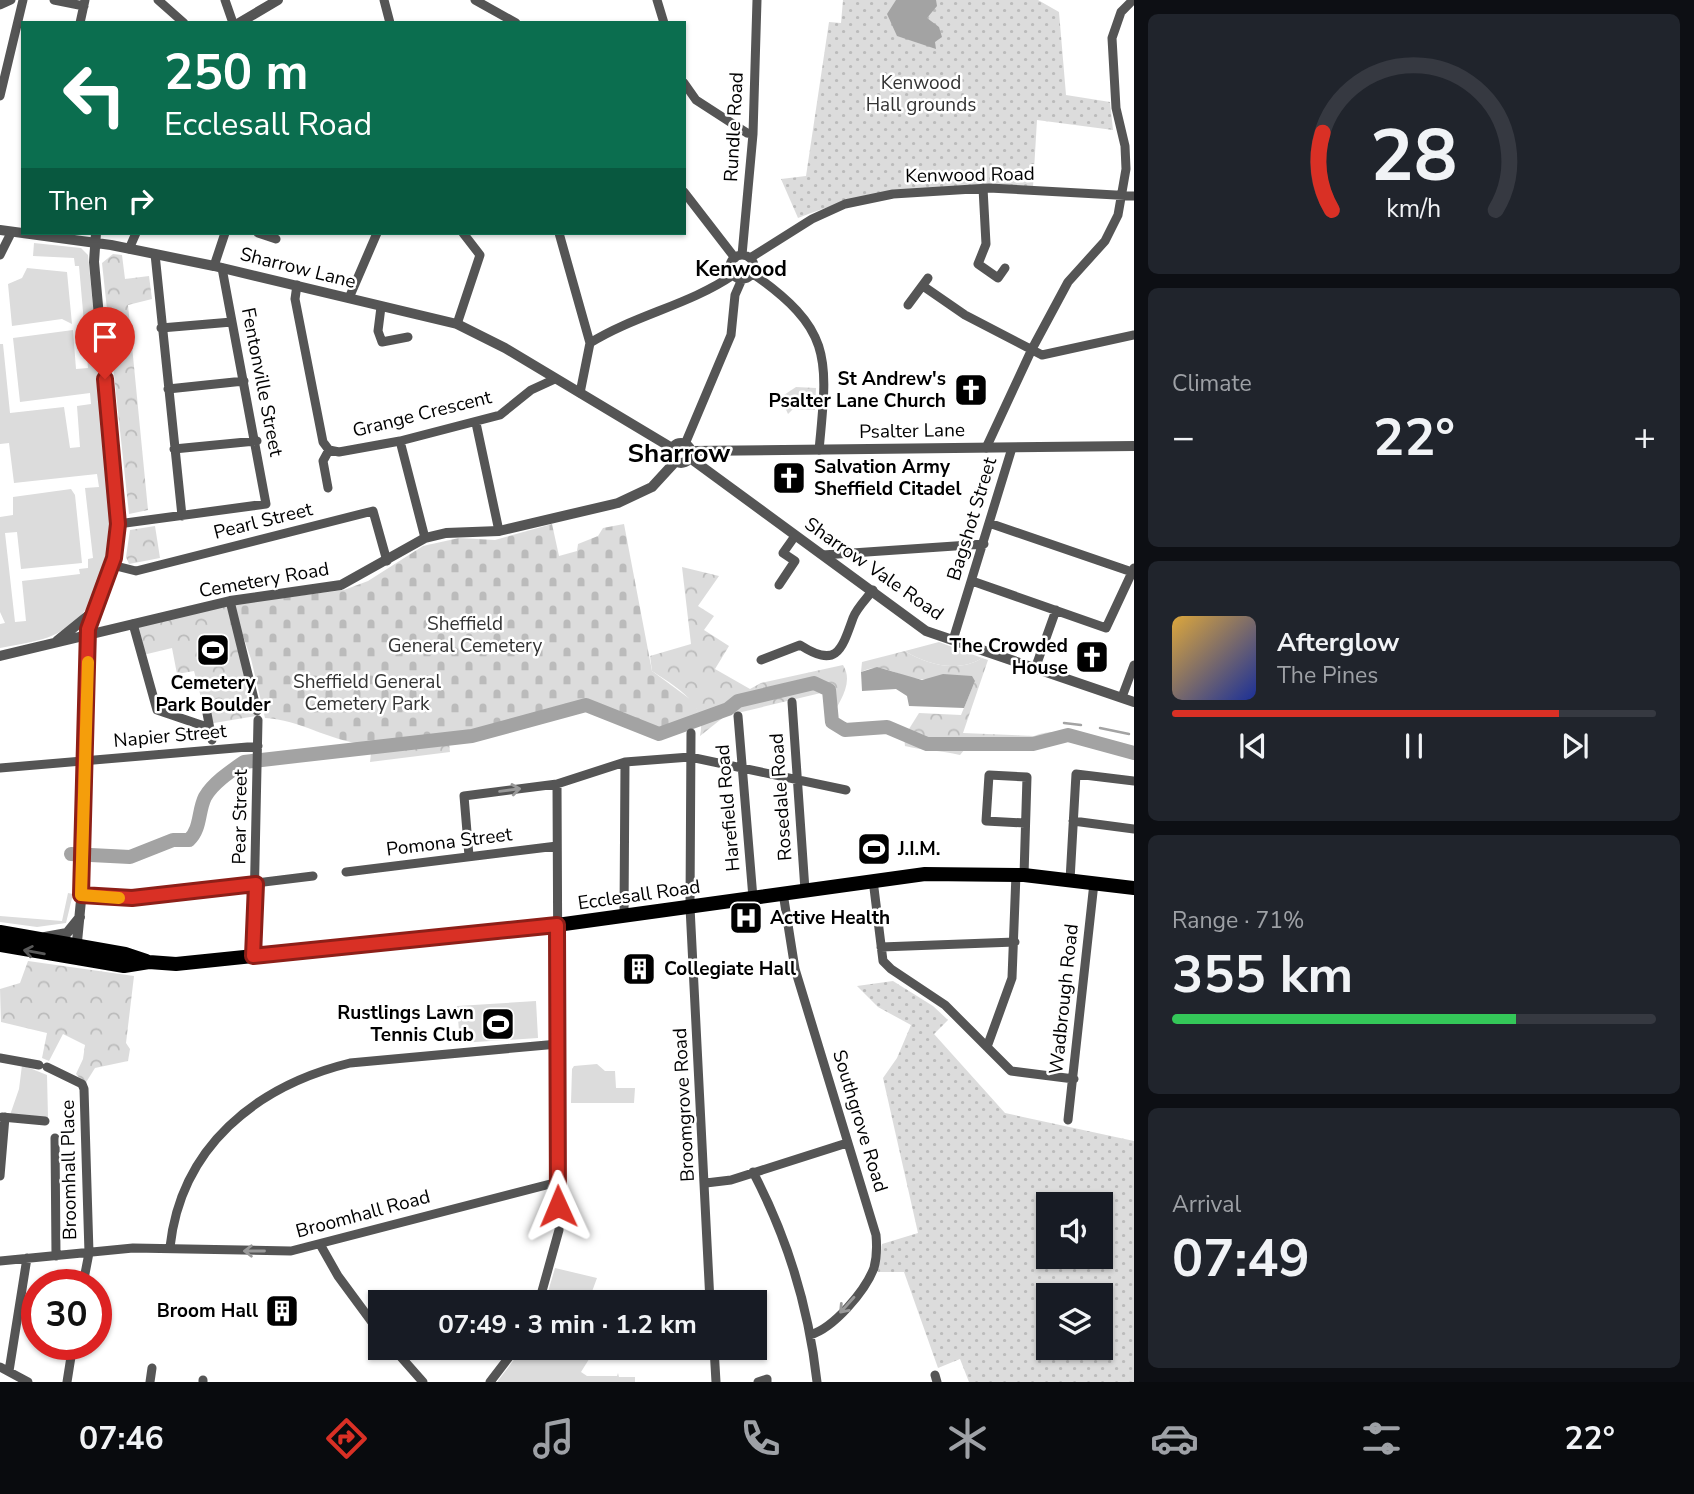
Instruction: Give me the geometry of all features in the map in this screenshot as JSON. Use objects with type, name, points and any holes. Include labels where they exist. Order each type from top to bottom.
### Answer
[{"type":"main road","name":"Ecclesall Road","points":[[0,932],[124,966],[149,962],[190,963],[557,925],[925,874],[1020,875],[1134,888]]},
{"type":"main road","name":"Ecclesall Road","points":[[0,946],[74,952]]},
{"type":"street","points":[[0,5],[11,0]]},
{"type":"street","points":[[0,96],[23,0]]},
{"type":"street","points":[[54,0],[84,3],[80,21]]},
{"type":"street","points":[[158,0],[182,21]]},
{"type":"street","points":[[225,0],[232,21]]},
{"type":"street","points":[[256,12],[261,0]]},
{"type":"street","points":[[242,21],[278,0]]},
{"type":"street","points":[[384,0],[389,21]]},
{"type":"street","points":[[475,0],[512,21]]},
{"type":"street","points":[[657,0],[663,21]]},
{"type":"street","name":"Rundle Road","points":[[742,257],[753,134],[757,0]]},
{"type":"street","points":[[986,448],[1032,349],[1068,282],[1113,229],[1123,197],[1125,146],[1118,127],[1112,38],[1115,25],[1129,1]]},
{"type":"street","points":[[686,86],[696,100],[747,133],[753,134]]},
{"type":"street","points":[[983,188],[986,244],[978,264],[998,278],[1005,268]]},
{"type":"street","name":"Kenwood Road","points":[[742,257],[845,204],[893,194],[983,188],[1134,196]]},
{"type":"street","points":[[686,194],[742,257],[754,265],[752,273]]},
{"type":"street","points":[[0,255],[5,232]]},
{"type":"street","name":"Sharrow Lane","points":[[47,235],[96,238],[128,249],[297,285],[457,324],[482,335],[672,448]]},
{"type":"street","points":[[128,249],[135,235]]},
{"type":"street","points":[[218,267],[225,235]]},
{"type":"street","points":[[264,235],[276,239]]},
{"type":"street","points":[[349,298],[376,235]]},
{"type":"street","points":[[457,324],[480,255],[465,235]]},
{"type":"street","points":[[560,235],[590,343],[580,393]]},
{"type":"street","points":[[74,952],[85,854],[88,634],[112,565],[118,524],[96,238]]},
{"type":"street","points":[[118,524],[182,516],[155,254]]},
{"type":"street","points":[[688,451],[677,444],[672,448],[671,456],[675,461],[685,462],[731,335],[738,277],[731,264],[742,257]]},
{"type":"street","name":"Fentonville Street","points":[[182,516],[266,504],[257,441],[218,267]]},
{"type":"street","points":[[590,343],[613,329],[752,273]]},
{"type":"street","points":[[752,273],[793,303],[817,339],[824,369],[819,450]]},
{"type":"street","points":[[908,305],[925,282],[965,315],[1042,355],[1134,335]]},
{"type":"street","name":"Grange Crescent","points":[[297,285],[295,299],[323,442],[329,450],[339,452],[400,441],[477,423],[500,415],[531,390],[555,379]]},
{"type":"street","points":[[381,307],[378,331],[382,342],[408,337]]},
{"type":"street","points":[[161,328],[232,322]]},
{"type":"street","points":[[168,389],[244,381]]},
{"type":"street","points":[[477,423],[499,531]]},
{"type":"street","points":[[174,449],[257,441]]},
{"type":"street","points":[[400,441],[425,538]]},
{"type":"street","name":"Psalter Lane","points":[[688,451],[1134,446]]},
{"type":"street","name":"Bagshot Street","points":[[953,640],[1012,448]]},
{"type":"street","name":"Grange Crescent","points":[[328,488],[323,461],[329,450]]},
{"type":"street","name":"Sharrow Vale Road","points":[[688,451],[796,536],[926,631],[1036,666],[1134,702]]},
{"type":"street","name":"Cemetery Road","points":[[0,656],[230,601],[341,585],[425,538],[446,533],[499,531],[632,498],[652,487],[675,461]]},
{"type":"street","name":"Pearl Street","points":[[112,565],[136,571],[373,511],[387,561]]},
{"type":"street","points":[[972,580],[1106,628],[1133,570],[989,523]]},
{"type":"street","points":[[779,584],[795,561],[783,553],[796,536]]},
{"type":"street","points":[[823,555],[984,544]]},
{"type":"street","points":[[761,660],[800,645],[820,657],[831,657],[840,651],[853,617],[873,590]]},
{"type":"street","name":"Pear Street","points":[[230,601],[257,715],[253,956]]},
{"type":"street","points":[[55,643],[95,610]]},
{"type":"street","points":[[1036,666],[1056,610]]},
{"type":"street","points":[[133,624],[157,710],[210,728]]},
{"type":"street","points":[[1122,697],[1134,665]]},
{"type":"street","name":"Rosedale Road","points":[[792,702],[805,890]]},
{"type":"street","points":[[206,708],[212,740]]},
{"type":"street","name":"Harefield Road","points":[[738,716],[753,898]]},
{"type":"street","name":"Broomgrove Road","points":[[691,733],[690,907],[710,1290]]},
{"type":"street","name":"Napier Street","points":[[0,768],[258,751]]},
{"type":"street","points":[[469,856],[463,797],[557,784],[625,762],[690,757],[846,790]]},
{"type":"street","points":[[624,916],[625,762]]},
{"type":"street","points":[[1070,880],[1076,774],[1134,781]]},
{"type":"street","points":[[987,1047],[1012,978],[1025,823],[1027,777],[989,775],[986,821],[1025,823]]},
{"type":"street","points":[[542,1290],[559,1230],[557,784]]},
{"type":"street","points":[[1073,821],[1134,829]]},
{"type":"street","name":"Pomona Street","points":[[346,872],[557,846]]},
{"type":"street","points":[[81,895],[132,898],[313,876]]},
{"type":"street","points":[[873,880],[883,961],[891,969],[945,1005],[1012,1071],[1074,1079]]},
{"type":"street","name":"Wadbrough Road","points":[[1068,1120],[1094,883]]},
{"type":"street","name":"Southgrove Road","points":[[783,893],[795,969],[876,1235],[875,1265],[869,1278],[822,1331],[810,1335]]},
{"type":"street","name":"Ecclesall Road","points":[[32,939],[65,934],[79,917]]},
{"type":"street","points":[[881,947],[1015,943]]},
{"type":"street","points":[[170,1247],[177,1203],[206,1153],[239,1116],[279,1088],[323,1070],[350,1063],[558,1044]]},
{"type":"street","name":"Broomhall Place","points":[[0,1058],[43,1066],[82,1084],[89,1253]]},
{"type":"street","points":[[0,1176],[2,1117],[45,1121]]},
{"type":"street","points":[[55,1138],[56,1256]]},
{"type":"street","points":[[706,1183],[731,1180],[847,1143]]},
{"type":"street","points":[[753,1172],[778,1224],[810,1335],[817,1382]]},
{"type":"street","name":"Broomhall Road","points":[[0,1261],[170,1247],[291,1251],[558,1182]]},
{"type":"street","points":[[321,1245],[338,1276],[368,1317]]},
{"type":"street","points":[[86,1269],[89,1253]]},
{"type":"street","points":[[27,1258],[5,1369],[28,1382]]},
{"type":"street","points":[[67,1382],[70,1360]]},
{"type":"street","points":[[404,1360],[423,1382]]},
{"type":"street","points":[[490,1382],[507,1360]]},
{"type":"street","points":[[715,1360],[716,1382]]},
{"type":"street","points":[[150,1382],[152,1368]]},
{"type":"street","points":[[758,1382],[767,1379],[767,1382]]},
{"type":"green space","name":"Kenwood Hall grounds","points":[[843,0],[1038,0],[1059,12],[1066,95],[1110,102],[1113,130],[1037,120],[1033,187],[971,186],[914,190],[857,199],[798,218],[781,179],[806,176],[829,22],[841,23]]},
{"type":"green space","points":[[34,243],[81,248],[88,255],[113,515],[112,534],[105,572],[89,606],[77,620],[43,639],[0,648],[0,624],[5,623],[0,612],[0,517],[13,515],[13,497],[71,489],[75,495],[82,563],[21,569],[17,532],[5,533],[15,622],[26,621],[22,581],[80,574],[79,569],[88,568],[88,559],[93,558],[85,488],[99,487],[97,474],[14,483],[9,443],[0,444],[0,344],[3,344],[10,413],[64,407],[70,448],[80,447],[77,406],[91,404],[90,393],[20,402],[13,338],[73,330],[76,369],[88,368],[79,266],[75,266],[74,258],[33,256]]},
{"type":"green space","points":[[113,254],[122,255],[125,279],[149,276],[152,299],[128,305],[148,510],[129,514],[102,263]]},
{"type":"green space","points":[[27,268],[67,272],[72,324],[62,319],[12,326],[8,284],[22,278]]},
{"type":"green space","points":[[796,387],[816,388],[815,410],[793,409],[788,414],[783,403],[784,395]]},
{"type":"green space","name":"Sheffield General Cemetery","points":[[552,524],[559,556],[577,551],[578,544],[598,536],[603,528],[624,524],[652,671],[694,702],[703,724],[672,734],[656,732],[586,704],[488,730],[362,744],[337,739],[290,722],[265,718],[251,659],[232,604],[344,590],[368,581],[423,546],[459,538],[495,540]]},
{"type":"green space","points":[[155,526],[160,558],[129,564],[126,557],[130,530]]},
{"type":"green space","points":[[682,567],[719,576],[698,606],[714,616],[704,630],[729,646],[715,669],[750,689],[761,683],[843,665],[846,687],[830,721],[825,692],[725,716],[700,736],[701,724],[694,705],[680,690],[652,671],[650,656],[691,644]]},
{"type":"green space","points":[[227,605],[256,716],[208,724],[194,671],[177,674],[172,648],[143,655],[135,626]]},
{"type":"green space","points":[[939,642],[982,658],[973,663],[953,666],[923,660],[905,651]]},
{"type":"green space","points":[[905,651],[923,660],[943,665],[963,665],[982,658],[988,660],[963,733],[1034,736],[1072,733],[1134,750],[1134,755],[1060,740],[1035,747],[965,749],[960,755],[905,746],[904,737],[919,713],[961,715],[975,681],[958,675],[912,678],[876,668],[861,672],[862,662]]},
{"type":"green space","points":[[449,743],[450,752],[370,762],[371,753]]},
{"type":"green space","points":[[68,893],[73,894],[66,923],[37,927],[0,922],[0,916],[62,921]]},
{"type":"green space","points":[[28,961],[134,976],[126,1043],[130,1049],[128,1061],[95,1068],[85,1084],[76,1074],[83,1059],[85,1045],[63,1034],[49,1061],[42,1058],[47,1033],[1,1022],[0,989],[20,983]]},
{"type":"green space","points":[[893,981],[933,1006],[948,1020],[934,1034],[1005,1113],[1134,1141],[1134,1382],[969,1382],[960,1359],[938,1368],[904,1272],[878,1272],[882,1244],[918,1233],[883,1078],[897,1058],[911,1025],[878,1007],[857,986]]},
{"type":"green space","name":"Rustlings Lawn Tennis Club","points":[[536,1001],[538,1038],[460,1043],[457,1006]]},
{"type":"green space","points":[[597,1064],[605,1071],[615,1071],[616,1088],[635,1088],[634,1103],[571,1103],[574,1066]]},
{"type":"green space","points":[[22,1065],[47,1075],[48,1118],[10,1115],[19,1089]]},
{"type":"green space","points":[[555,1268],[597,1278],[593,1290],[549,1290]]},
{"type":"green space","points":[[514,1360],[588,1360],[581,1372],[587,1376],[617,1376],[618,1373],[619,1377],[635,1377],[635,1382],[497,1382]]},
{"type":"shaded area","points":[[896,0],[936,0],[937,6],[927,18],[939,27],[942,37],[935,42],[936,49],[897,36],[887,14]]},
{"type":"shaded area","points":[[877,667],[922,680],[943,674],[972,676],[975,681],[964,708],[909,706],[907,696],[896,689],[862,691],[861,672]]},
{"type":"waterway","points":[[71,854],[130,857],[173,840],[189,840],[196,831],[208,792],[244,762],[472,736],[586,705],[659,734],[728,709],[738,701],[814,683],[829,690],[832,722],[845,730],[887,727],[927,744],[1033,744],[1068,735],[1134,753]]},
{"type":"waterway","points":[[1064,723],[1081,725]]},
{"type":"waterway","points":[[1100,728],[1129,734]]},
{"type":"slow traffic","points":[[88,662],[85,859],[81,895],[119,898]]},
{"type":"place","name":"St Andrew's Psalter Lane Church","points":[[971,390]]},
{"type":"place","name":"Salvation Army Sheffield Citadel","points":[[789,478]]},
{"type":"place","name":"Cemetery Park Boulder","points":[[213,650]]},
{"type":"place","name":"The Crowded House","points":[[1092,657]]},
{"type":"place","name":"J.I.M.","points":[[874,849]]},
{"type":"place","name":"Active Health","points":[[746,918]]},
{"type":"place","name":"Collegiate Hall","points":[[639,969]]},
{"type":"place","name":"Rustlings Lawn Tennis Club","points":[[498,1024]]},
{"type":"place","name":"Broom Hall","points":[[282,1311]]},
{"type":"district","name":"Kenwood","points":[[741,269]]},
{"type":"district","name":"Sharrow","points":[[679,453]]},
{"type":"route","points":[[105,379],[118,524],[114,558],[88,629],[85,859],[81,895],[132,898],[256,884],[253,956],[365,942],[557,925],[558,1206]]},
{"type":"park label","name":"Sheffield General Cemetery Park","points":[[367,693]]}]
